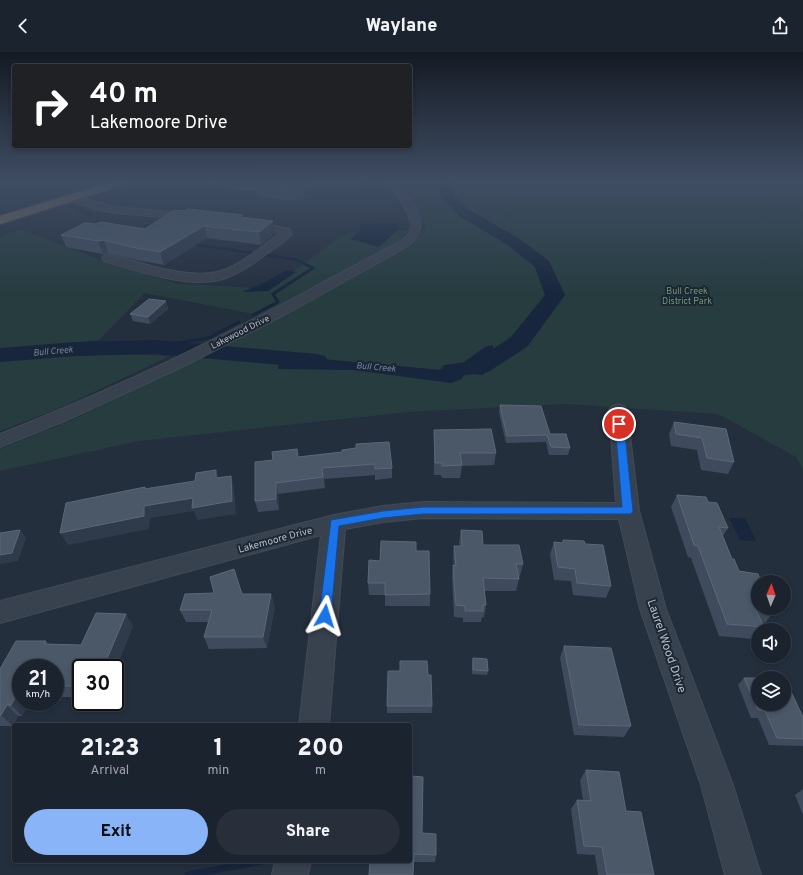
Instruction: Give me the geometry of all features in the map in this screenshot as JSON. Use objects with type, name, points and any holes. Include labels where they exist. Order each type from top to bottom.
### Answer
[{"type":"street","name":"Lakewood Drive","points":[[0,441],[96,401],[241,332],[402,245],[414,234],[418,224],[415,218]]},
{"type":"street","points":[[108,258],[134,266],[192,277],[221,276],[241,267],[255,258],[262,250],[286,234],[285,231],[276,228],[239,222]]},
{"type":"street","name":"Laurel Wood Drive","points":[[618,410],[628,511],[653,609],[717,785],[743,875]]},
{"type":"street","name":"Lakemoore Drive","points":[[0,612],[334,523],[383,514],[423,510],[628,511]]},
{"type":"street","points":[[314,723],[334,523]]},
{"type":"street","points":[[290,875],[293,863]]},
{"type":"green space","name":"Bull Creek District Park","points":[[422,218],[803,218],[803,469],[796,457],[718,414],[567,404],[408,412],[139,441],[0,471],[0,449],[74,419],[252,332],[412,243],[426,227]]},
{"type":"green space","points":[[20,229],[116,266],[176,283],[269,289],[343,235],[409,230],[394,245],[259,315],[145,293],[99,340],[0,350],[0,237]]},
{"type":"green space","points":[[124,354],[170,356],[60,408],[0,431],[0,357],[8,355]]},
{"type":"water","points":[[399,223],[399,229],[379,247],[350,239],[360,231],[360,224]]},
{"type":"water","points":[[287,270],[296,272],[268,291],[242,292],[260,285]]},
{"type":"water","points":[[493,345],[493,349],[488,355],[489,368],[483,375],[464,373],[462,379],[451,383],[353,370],[278,369],[280,355],[441,370],[460,365],[485,347]]},
{"type":"water","points":[[729,518],[745,518],[756,541],[740,540]]},
{"type":"building","points":[[161,218],[252,218],[273,221],[259,232],[204,226],[160,252],[104,240],[98,241],[61,235],[85,223],[96,224],[101,222],[145,229]]},
{"type":"building","points":[[149,299],[166,301],[148,317],[130,314]]},
{"type":"building","points":[[500,405],[541,406],[550,434],[566,434],[570,448],[551,447],[547,435],[507,436]]},
{"type":"building","points":[[674,422],[726,429],[734,462],[707,458],[702,438],[676,434]]},
{"type":"building","points":[[491,429],[496,453],[460,453],[462,465],[442,466],[442,463],[435,463],[434,430]]},
{"type":"building","points":[[389,442],[392,468],[375,469],[375,464],[322,468],[323,477],[276,483],[276,499],[255,501],[255,462],[273,460],[272,452],[297,449],[298,457],[342,452],[342,450],[356,448],[356,444]]},
{"type":"building","points":[[216,470],[216,478],[231,476],[232,501],[192,508],[193,498],[144,506],[144,516],[60,533],[66,503],[145,487],[145,489],[195,481],[196,473]]},
{"type":"building","points":[[677,495],[706,497],[708,502],[717,503],[728,528],[719,527],[732,559],[734,559],[739,571],[758,574],[751,575],[751,615],[758,615],[762,623],[751,623],[751,626],[727,624],[698,546],[694,545]]},
{"type":"building","points":[[20,530],[12,553],[0,555],[0,533]]},
{"type":"building","points":[[461,530],[482,531],[483,545],[519,545],[523,564],[516,564],[519,579],[483,578],[486,605],[483,605],[483,611],[465,611],[465,606],[456,605],[453,565],[456,566],[454,546],[462,546]]},
{"type":"building","points":[[563,540],[584,541],[585,544],[603,545],[611,586],[577,583],[575,569],[558,567],[554,542],[563,543]]},
{"type":"building","points":[[381,541],[416,542],[416,551],[429,551],[430,594],[385,595],[385,583],[368,583],[369,560],[380,561]]},
{"type":"building","points":[[234,569],[242,594],[271,594],[263,637],[204,637],[212,610],[180,610],[185,594],[214,593],[210,577]]},
{"type":"building","points":[[96,613],[126,614],[107,659],[72,659],[72,686],[64,686],[64,659],[12,659],[12,703],[11,705],[7,705],[0,715],[0,669],[16,641],[46,641],[44,644],[81,645]]},
{"type":"building","points":[[564,646],[611,648],[631,726],[579,725]]},
{"type":"building","points":[[473,658],[487,659],[488,671],[473,670]]},
{"type":"building","points":[[400,661],[427,661],[428,675],[431,675],[432,706],[387,706],[388,671],[400,671]]},
{"type":"building","points":[[744,678],[751,678],[751,694]]},
{"type":"building","points":[[791,692],[803,717],[803,739],[777,738],[765,711],[791,711]]},
{"type":"building","points":[[586,770],[619,772],[626,811],[641,812],[654,875],[607,875],[602,847],[584,846],[577,800],[591,801]]},
{"type":"building","points":[[412,776],[423,777],[422,833],[436,834],[436,855],[414,854],[413,875],[369,875],[370,863],[412,863]]},
{"type":"waterway","name":"Bull Creek","points":[[452,370],[480,367],[519,342],[555,295],[543,265],[515,243],[474,218]]},
{"type":"waterway","points":[[192,244],[252,253]]},
{"type":"waterway","points":[[253,315],[278,302],[273,294],[313,268],[297,260],[265,255],[270,256]]},
{"type":"waterway","points":[[154,347],[208,338],[239,322]]},
{"type":"waterway","name":"Bull Creek","points":[[0,355],[76,349],[154,347],[317,361]]},
{"type":"waterway","points":[[188,875],[251,863]]},
{"type":"route","points":[[325,616],[334,523],[383,514],[423,510],[628,511],[619,424]]}]
